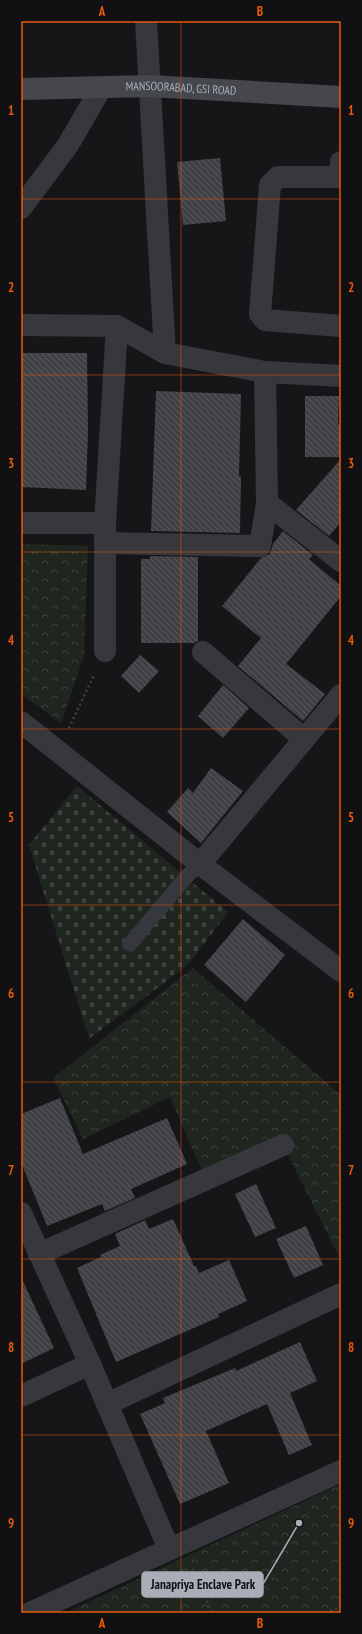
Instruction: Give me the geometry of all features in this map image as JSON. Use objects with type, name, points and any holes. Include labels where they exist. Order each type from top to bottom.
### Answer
[{"type":"street","points":[[146,21],[165,353]]},
{"type":"street","name":"MANSOORABAD, GSI ROAD","points":[[21,89],[150,86],[341,97]]},
{"type":"street","points":[[21,208],[68,145],[101,88]]},
{"type":"street","points":[[341,172],[278,177],[270,185],[260,314],[265,320],[341,326]]},
{"type":"street","points":[[21,325],[117,326],[165,353],[265,372],[341,376]]},
{"type":"street","points":[[105,651],[105,533],[117,326]]},
{"type":"street","points":[[21,523],[105,533],[260,546],[267,503],[265,372]]},
{"type":"street","points":[[267,503],[341,562]]},
{"type":"street","points":[[203,652],[304,740]]},
{"type":"street","points":[[200,864],[341,695]]},
{"type":"street","points":[[21,722],[200,864],[339,966]]},
{"type":"street","points":[[39,1254],[283,1145]]},
{"type":"street","points":[[21,1213],[90,1364],[169,1549]]},
{"type":"street","points":[[107,1404],[341,1294]]},
{"type":"street","points":[[21,1396],[90,1364]]},
{"type":"street","points":[[30,1613],[341,1471]]},
{"type":"lane","points":[[130,944],[186,877],[200,864]]},
{"type":"path","points":[[58,751],[105,651]]},
{"type":"path","points":[[199,1566],[192,1569],[212,1613]]},
{"type":"path","points":[[326,1613],[341,1606]]},
{"type":"green space","points":[[21,544],[88,546],[84,656],[61,723],[21,694]]},
{"type":"green space","points":[[77,786],[228,912],[188,965],[89,1039],[29,845]]},
{"type":"green space","points":[[193,968],[341,1095],[341,1261],[283,1145],[202,1171],[170,1097],[83,1139],[53,1078]]},
{"type":"green space","points":[[341,1484],[341,1613],[65,1613]]},
{"type":"building","points":[[220,158],[226,221],[183,225],[177,162]]},
{"type":"building","points":[[21,353],[87,353],[88,431],[86,490],[21,487]]},
{"type":"building","points":[[156,391],[241,394],[239,476],[241,476],[240,533],[151,531]]},
{"type":"building","points":[[305,396],[339,396],[338,424],[341,424],[341,457],[305,457]]},
{"type":"building","points":[[341,459],[341,522],[329,536],[296,510]]},
{"type":"building","points":[[283,531],[313,555],[309,559],[341,586],[341,596],[286,664],[325,694],[303,721],[238,666],[261,638],[222,606],[261,558],[270,554],[273,544]]},
{"type":"building","points":[[150,556],[198,557],[198,641],[194,643],[141,643],[141,559],[150,559]]},
{"type":"building","points":[[140,655],[159,671],[139,693],[121,676]]},
{"type":"building","points":[[223,685],[249,708],[223,738],[198,716]]},
{"type":"building","points":[[211,768],[243,791],[201,843],[167,812],[188,788],[193,793]]},
{"type":"building","points":[[243,919],[285,955],[246,1002],[204,965]]},
{"type":"building","points":[[60,1098],[83,1154],[167,1118],[187,1164],[131,1189],[135,1198],[105,1211],[102,1204],[47,1226],[21,1162],[21,1114]]},
{"type":"building","points":[[256,1184],[276,1228],[255,1237],[235,1194]]},
{"type":"building","points":[[173,1219],[194,1266],[196,1266],[199,1273],[229,1260],[247,1301],[218,1314],[219,1317],[116,1362],[77,1268],[120,1246],[115,1234],[145,1220],[149,1229]]},
{"type":"building","points":[[306,1226],[323,1265],[294,1278],[276,1239]]},
{"type":"building","points":[[21,1277],[54,1348],[21,1364]]},
{"type":"building","points":[[300,1342],[317,1381],[290,1393],[312,1445],[289,1455],[267,1404],[206,1431],[229,1483],[180,1504],[140,1414],[165,1403],[163,1398],[235,1368],[236,1371]]},
{"type":"place","name":"Janapriya Enclave Park","points":[[299,1523]]}]
